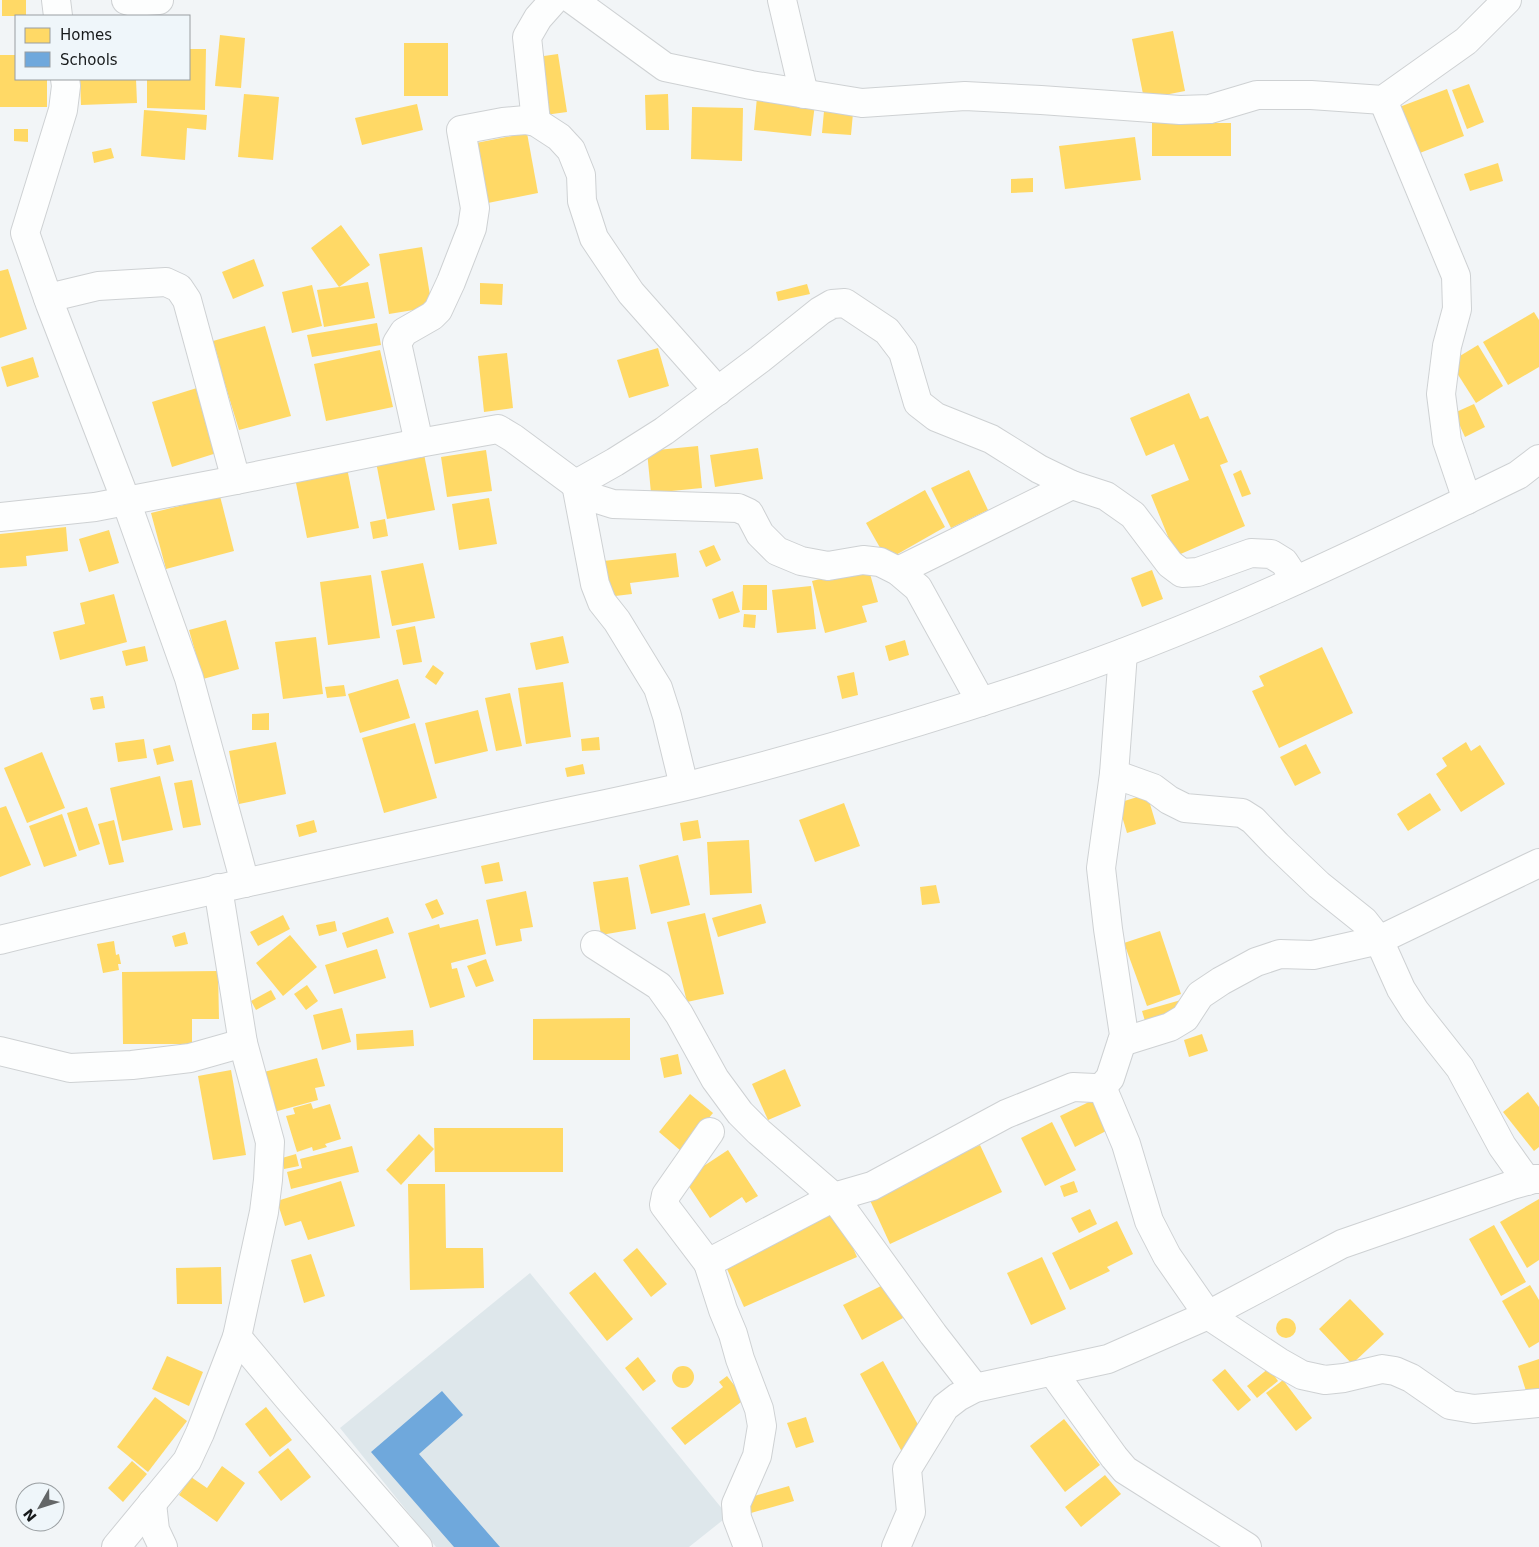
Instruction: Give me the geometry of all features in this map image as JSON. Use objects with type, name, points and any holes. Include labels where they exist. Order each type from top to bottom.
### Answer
[{"type":"street","points":[[56,0],[58,15]]},
{"type":"street","points":[[126,0],[133,2],[160,0]]},
{"type":"street","points":[[536,122],[527,37],[538,18],[554,0]]},
{"type":"street","points":[[573,0],[665,67],[751,85],[862,103],[965,96],[1180,110],[1210,109],[1257,95],[1312,95],[1383,100],[1466,40],[1507,0]]},
{"type":"street","points":[[782,0],[804,94]]},
{"type":"street","points":[[65,80],[63,110],[26,233],[48,298],[126,501],[189,678],[245,883]]},
{"type":"street","points":[[1383,100],[1456,276],[1457,309],[1447,346],[1441,394],[1447,440],[1467,500]]},
{"type":"street","points":[[419,443],[397,344],[404,332],[432,316],[438,310],[472,228],[475,208],[461,130],[503,122],[526,120],[536,122],[559,137],[571,150],[581,175],[582,201],[594,238],[631,293],[718,391]]},
{"type":"street","points":[[48,298],[98,286],[166,282],[179,288],[187,300],[236,480]]},
{"type":"street","points":[[576,484],[664,431],[820,311],[832,304],[845,303],[886,331],[903,352],[918,403],[936,417],[991,439],[1039,469],[1072,485],[1106,496],[1133,515],[1170,564],[1182,573],[1198,572],[1251,553],[1271,554],[1284,562],[1296,580]]},
{"type":"street","points":[[0,517],[95,507],[498,429],[594,498],[612,504],[738,508],[749,513],[760,534],[777,551],[801,561],[828,566],[863,560],[880,562],[898,571],[918,588],[981,702]]},
{"type":"street","points":[[0,940],[218,888],[684,786],[832,747],[981,702],[1124,653],[1212,618],[1357,553],[1467,500],[1518,475],[1539,459]]},
{"type":"street","points":[[576,484],[595,584],[602,602],[617,621],[658,688],[667,716],[684,786]]},
{"type":"street","points":[[898,571],[1072,485]]},
{"type":"street","points":[[708,1263],[834,1197],[872,1186],[1006,1114],[1073,1087],[1102,1087],[1110,1078],[1124,1035],[1101,868],[1114,774],[1124,653]]},
{"type":"street","points":[[896,1547],[911,1512],[907,1469],[945,1407],[958,1397],[975,1388],[1108,1359],[1208,1315],[1342,1244],[1533,1180],[1502,1146],[1460,1068],[1401,989],[1379,940],[1364,921],[1319,885],[1253,820],[1242,813],[1185,808],[1169,800],[1153,788],[1114,774]]},
{"type":"street","points":[[1122,1042],[1170,1027],[1185,1018],[1200,996],[1221,981],[1256,962],[1280,954],[1313,955],[1379,940],[1539,863]]},
{"type":"street","points":[[116,1547],[187,1461],[200,1433],[237,1337],[264,1212],[270,1142],[243,1043],[218,888]]},
{"type":"street","points":[[595,945],[659,986],[679,1014],[714,1079],[740,1113],[759,1132],[834,1197],[916,1311],[975,1388]]},
{"type":"street","points":[[0,1050],[70,1068],[132,1066],[190,1058],[243,1043]]},
{"type":"street","points":[[1102,1087],[1126,1144],[1149,1221],[1167,1256],[1208,1315],[1302,1375],[1325,1380],[1344,1378],[1382,1369],[1395,1371],[1411,1378],[1450,1404],[1474,1409],[1539,1403]]},
{"type":"street","points":[[710,1132],[666,1195],[664,1205],[708,1263],[759,1409],[762,1426],[757,1456],[736,1504],[737,1518],[748,1547]]},
{"type":"street","points":[[237,1337],[418,1547]]},
{"type":"street","points":[[1052,1371],[1114,1458],[1125,1470],[1182,1504],[1247,1547]]},
{"type":"street","points":[[152,1504],[155,1530],[163,1547]]},
{"type":"shaded area","points":[[530,1273],[728,1516],[689,1547],[436,1547],[340,1428]]},
{"type":"building: Homes","points":[[2,0],[26,0],[26,15],[2,16]]},
{"type":"building: Homes","points":[[1173,31],[1185,91],[1144,99],[1132,39]]},
{"type":"building: Homes","points":[[220,35],[245,38],[241,88],[215,86]]},
{"type":"building: Homes","points":[[404,43],[448,43],[448,96],[404,96]]},
{"type":"building: Homes","points":[[190,49],[206,49],[205,110],[147,108],[147,80],[190,80]]},
{"type":"building: Homes","points":[[558,54],[567,112],[545,115],[537,57]]},
{"type":"building: Homes","points":[[0,55],[15,55],[15,80],[47,80],[47,107],[0,107]]},
{"type":"building: Homes","points":[[80,80],[136,80],[137,103],[81,105]]},
{"type":"building: Homes","points":[[1469,84],[1484,122],[1467,129],[1452,90]]},
{"type":"building: Homes","points":[[1447,89],[1464,136],[1412,156],[1394,109]]},
{"type":"building: Homes","points":[[244,94],[279,97],[273,160],[238,157]]},
{"type":"building: Homes","points":[[668,94],[669,130],[646,130],[645,95]]},
{"type":"building: Homes","points":[[757,97],[815,104],[811,136],[754,130]]},
{"type":"building: Homes","points":[[417,104],[423,130],[362,145],[355,118]]},
{"type":"building: Homes","points":[[692,107],[743,108],[742,161],[691,159]]},
{"type":"building: Homes","points":[[144,110],[207,115],[206,130],[187,128],[185,160],[141,156]]},
{"type":"building: Homes","points":[[824,111],[853,113],[851,135],[822,133]]},
{"type":"building: Homes","points":[[1152,123],[1231,123],[1231,156],[1152,156]]},
{"type":"building: Homes","points":[[14,129],[28,129],[28,142],[14,141]]},
{"type":"building: Homes","points":[[527,133],[538,193],[483,204],[471,144]]},
{"type":"building: Homes","points":[[1135,137],[1141,180],[1065,189],[1059,146]]},
{"type":"building: Homes","points":[[111,148],[114,158],[94,163],[92,152]]},
{"type":"building: Homes","points":[[1498,163],[1503,181],[1470,191],[1464,174]]},
{"type":"building: Homes","points":[[1033,178],[1033,192],[1011,193],[1011,179]]},
{"type":"building: Homes","points":[[341,225],[370,265],[339,287],[311,248]]},
{"type":"building: Homes","points":[[422,247],[432,307],[389,314],[379,254]]},
{"type":"building: Homes","points":[[254,259],[264,286],[233,299],[222,272]]},
{"type":"building: Homes","points":[[8,269],[27,329],[0,338],[0,271]]},
{"type":"building: Homes","points":[[368,282],[375,318],[324,327],[317,290]]},
{"type":"building: Homes","points":[[480,283],[503,284],[502,305],[480,304]]},
{"type":"building: Homes","points":[[807,284],[810,294],[778,301],[776,292]]},
{"type":"building: Homes","points":[[312,285],[322,326],[292,333],[282,292]]},
{"type":"building: Homes","points":[[1534,312],[1539,320],[1539,367],[1508,385],[1483,342]]},
{"type":"building: Homes","points":[[377,323],[381,345],[312,357],[307,335]]},
{"type":"building: Homes","points":[[265,326],[291,416],[239,430],[224,381],[215,383],[209,364],[219,361],[213,341]]},
{"type":"building: Homes","points":[[1478,345],[1503,386],[1476,403],[1450,362]]},
{"type":"building: Homes","points":[[658,348],[669,386],[629,398],[617,360]]},
{"type":"building: Homes","points":[[380,350],[393,407],[326,421],[314,364]]},
{"type":"building: Homes","points":[[507,353],[513,408],[484,412],[478,356]]},
{"type":"building: Homes","points":[[33,357],[39,377],[7,387],[1,367]]},
{"type":"building: Homes","points":[[200,387],[220,452],[172,467],[152,402]]},
{"type":"building: Homes","points":[[1189,393],[1200,419],[1208,416],[1228,462],[1220,465],[1245,526],[1176,556],[1151,495],[1189,480],[1174,444],[1146,456],[1130,418]]},
{"type":"building: Homes","points":[[1474,404],[1485,427],[1465,437],[1454,413]]},
{"type":"building: Homes","points":[[698,446],[702,488],[651,493],[647,451]]},
{"type":"building: Homes","points":[[758,448],[763,479],[715,487],[710,455]]},
{"type":"building: Homes","points":[[486,450],[492,491],[447,497],[441,457]]},
{"type":"building: Homes","points":[[424,454],[435,510],[387,519],[376,462]]},
{"type":"building: Homes","points":[[347,468],[359,528],[307,538],[295,478]]},
{"type":"building: Homes","points":[[969,470],[988,510],[951,528],[931,488]]},
{"type":"building: Homes","points":[[1241,470],[1251,494],[1242,497],[1233,474]]},
{"type":"building: Homes","points":[[925,490],[945,527],[887,560],[866,523]]},
{"type":"building: Homes","points":[[220,496],[234,551],[166,569],[151,513]]},
{"type":"building: Homes","points":[[489,498],[497,544],[459,550],[452,504]]},
{"type":"building: Homes","points":[[385,519],[388,536],[373,539],[370,522]]},
{"type":"building: Homes","points":[[66,527],[68,551],[26,556],[27,566],[0,568],[0,534]]},
{"type":"building: Homes","points":[[109,530],[119,563],[89,572],[79,539]]},
{"type":"building: Homes","points":[[714,545],[721,560],[706,567],[699,551]]},
{"type":"building: Homes","points":[[676,553],[679,577],[630,583],[632,594],[607,597],[603,561]]},
{"type":"building: Homes","points":[[423,563],[435,618],[392,626],[381,571]]},
{"type":"building: Homes","points":[[868,567],[878,602],[862,606],[867,622],[825,633],[812,581]]},
{"type":"building: Homes","points":[[1152,570],[1163,599],[1142,607],[1131,578]]},
{"type":"building: Homes","points":[[371,575],[380,638],[328,645],[320,582]]},
{"type":"building: Homes","points":[[743,585],[767,585],[767,610],[742,610]]},
{"type":"building: Homes","points":[[811,586],[816,629],[777,633],[772,590]]},
{"type":"building: Homes","points":[[733,591],[740,612],[719,619],[712,599]]},
{"type":"building: Homes","points":[[114,594],[127,642],[60,660],[53,632],[85,624],[80,603]]},
{"type":"building: Homes","points":[[744,614],[756,615],[755,628],[743,627]]},
{"type":"building: Homes","points":[[226,620],[239,669],[203,679],[189,630]]},
{"type":"building: Homes","points":[[415,626],[422,662],[403,665],[396,630]]},
{"type":"building: Homes","points":[[563,636],[569,663],[536,670],[530,643]]},
{"type":"building: Homes","points":[[316,637],[323,694],[283,699],[275,642]]},
{"type":"building: Homes","points":[[905,640],[909,655],[889,661],[885,646]]},
{"type":"building: Homes","points":[[145,646],[148,661],[126,666],[122,651]]},
{"type":"building: Homes","points":[[1322,647],[1353,713],[1279,748],[1252,691],[1264,686],[1259,676]]},
{"type":"building: Homes","points":[[433,665],[444,673],[436,685],[425,677]]},
{"type":"building: Homes","points":[[854,672],[858,695],[842,699],[837,676]]},
{"type":"building: Homes","points":[[398,679],[410,718],[360,733],[348,694]]},
{"type":"building: Homes","points":[[563,682],[571,737],[526,744],[518,688]]},
{"type":"building: Homes","points":[[344,685],[346,696],[327,698],[325,687]]},
{"type":"building: Homes","points":[[510,693],[522,746],[496,751],[485,698]]},
{"type":"building: Homes","points":[[103,696],[105,708],[93,710],[90,698]]},
{"type":"building: Homes","points":[[478,710],[488,751],[435,764],[425,723]]},
{"type":"building: Homes","points":[[269,713],[269,730],[252,730],[252,714]]},
{"type":"building: Homes","points":[[415,723],[437,798],[384,813],[362,738]]},
{"type":"building: Homes","points":[[599,737],[600,750],[582,751],[581,739]]},
{"type":"building: Homes","points":[[144,739],[147,758],[118,762],[115,743]]},
{"type":"building: Homes","points":[[276,742],[286,794],[239,804],[229,751]]},
{"type":"building: Homes","points":[[1466,742],[1471,751],[1480,745],[1505,784],[1461,812],[1436,774],[1447,766],[1442,758]]},
{"type":"building: Homes","points":[[1306,744],[1321,773],[1295,786],[1280,757]]},
{"type":"building: Homes","points":[[170,745],[174,761],[157,765],[153,749]]},
{"type":"building: Homes","points":[[42,752],[65,808],[27,823],[4,768]]},
{"type":"building: Homes","points":[[583,764],[585,774],[567,777],[565,768]]},
{"type":"building: Homes","points":[[160,776],[173,830],[122,841],[110,788]]},
{"type":"building: Homes","points":[[192,780],[201,825],[183,828],[174,783]]},
{"type":"building: Homes","points":[[1430,793],[1441,810],[1408,831],[1397,814]]},
{"type":"building: Homes","points":[[1147,794],[1156,824],[1127,833],[1118,803]]},
{"type":"building: Homes","points":[[844,803],[860,846],[815,862],[799,820]]},
{"type":"building: Homes","points":[[6,806],[31,865],[0,877],[0,808]]},
{"type":"building: Homes","points":[[87,807],[100,844],[79,851],[67,813]]},
{"type":"building: Homes","points":[[62,814],[77,856],[44,867],[29,826]]},
{"type":"building: Homes","points":[[114,820],[124,862],[109,865],[98,824]]},
{"type":"building: Homes","points":[[314,820],[317,832],[299,837],[296,825]]},
{"type":"building: Homes","points":[[698,820],[701,838],[683,841],[680,823]]},
{"type":"building: Homes","points":[[749,840],[752,893],[710,895],[707,842]]},
{"type":"building: Homes","points":[[678,855],[690,905],[651,914],[639,865]]},
{"type":"building: Homes","points":[[499,862],[503,881],[485,884],[481,866]]},
{"type":"building: Homes","points":[[628,877],[636,929],[601,935],[593,882]]},
{"type":"building: Homes","points":[[936,885],[940,903],[922,905],[920,887]]},
{"type":"building: Homes","points":[[526,891],[533,927],[520,929],[522,941],[496,946],[486,900]]},
{"type":"building: Homes","points":[[437,899],[444,914],[432,919],[425,904]]},
{"type":"building: Homes","points":[[761,904],[766,923],[718,937],[712,918]]},
{"type":"building: Homes","points":[[705,913],[724,994],[687,1002],[667,922]]},
{"type":"building: Homes","points":[[283,915],[290,929],[258,946],[250,932]]},
{"type":"building: Homes","points":[[388,917],[394,933],[347,948],[342,933]]},
{"type":"building: Homes","points":[[478,919],[486,954],[451,963],[452,969],[457,968],[465,997],[430,1008],[408,933],[439,924],[440,928]]},
{"type":"building: Homes","points":[[335,921],[337,931],[319,936],[316,925]]},
{"type":"building: Homes","points":[[1160,931],[1181,994],[1147,1006],[1124,943]]},
{"type":"building: Homes","points":[[185,932],[188,944],[175,947],[172,936]]},
{"type":"building: Homes","points":[[290,935],[317,967],[283,996],[256,963]]},
{"type":"building: Homes","points":[[114,941],[116,955],[119,954],[121,964],[118,964],[119,970],[103,973],[97,944]]},
{"type":"building: Homes","points":[[377,949],[386,978],[334,994],[325,965]]},
{"type":"building: Homes","points":[[486,959],[494,981],[476,987],[467,966]]},
{"type":"building: Homes","points":[[218,971],[219,1019],[192,1019],[192,1044],[123,1044],[122,972]]},
{"type":"building: Homes","points":[[307,985],[318,1001],[306,1010],[294,994]]},
{"type":"building: Homes","points":[[271,990],[276,999],[256,1010],[251,1001]]},
{"type":"building: Homes","points":[[1181,1000],[1184,1011],[1145,1021],[1142,1011]]},
{"type":"building: Homes","points":[[342,1008],[351,1042],[322,1050],[313,1015]]},
{"type":"building: Homes","points":[[630,1018],[630,1060],[533,1060],[533,1019]]},
{"type":"building: Homes","points":[[413,1030],[414,1046],[357,1050],[356,1034]]},
{"type":"building: Homes","points":[[1202,1034],[1208,1051],[1189,1057],[1184,1040]]},
{"type":"building: Homes","points":[[678,1054],[682,1074],[664,1078],[660,1058]]},
{"type":"building: Homes","points":[[317,1058],[325,1086],[315,1088],[318,1100],[274,1112],[264,1072]]},
{"type":"building: Homes","points":[[785,1069],[801,1106],[768,1120],[752,1084]]},
{"type":"building: Homes","points":[[231,1070],[246,1155],[213,1160],[198,1076]]},
{"type":"building: Homes","points":[[1528,1092],[1539,1107],[1539,1147],[1534,1151],[1503,1112]]},
{"type":"building: Homes","points":[[690,1094],[713,1113],[681,1151],[659,1132]]},
{"type":"building: Homes","points":[[1093,1100],[1108,1130],[1075,1147],[1060,1116]]},
{"type":"building: Homes","points":[[311,1103],[313,1109],[330,1104],[341,1139],[325,1144],[327,1147],[313,1151],[312,1147],[297,1152],[286,1116],[295,1114],[293,1108]]},
{"type":"building: Homes","points":[[1052,1122],[1076,1170],[1045,1186],[1021,1138]]},
{"type":"building: Homes","points":[[434,1128],[563,1128],[563,1172],[435,1172]]},
{"type":"building: Homes","points":[[419,1134],[434,1149],[401,1185],[386,1170]]},
{"type":"building: Homes","points":[[980,1145],[1002,1192],[890,1244],[868,1196]]},
{"type":"building: Homes","points":[[352,1146],[359,1172],[291,1189],[287,1172],[302,1168],[300,1159]]},
{"type":"building: Homes","points":[[728,1150],[758,1196],[746,1203],[742,1197],[710,1218],[684,1179]]},
{"type":"building: Homes","points":[[296,1154],[299,1166],[284,1169],[282,1158]]},
{"type":"building: Homes","points":[[341,1181],[355,1226],[308,1240],[301,1221],[285,1226],[277,1201]]},
{"type":"building: Homes","points":[[1074,1181],[1078,1192],[1064,1197],[1060,1186]]},
{"type":"building: Homes","points":[[408,1184],[445,1184],[446,1248],[483,1248],[484,1288],[410,1290]]},
{"type":"building: Homes","points":[[1539,1199],[1539,1260],[1527,1268],[1500,1222]]},
{"type":"building: Homes","points":[[836,1209],[857,1257],[744,1307],[723,1260]]},
{"type":"building: Homes","points":[[1090,1209],[1097,1224],[1079,1233],[1071,1218]]},
{"type":"building: Homes","points":[[1117,1221],[1133,1254],[1107,1267],[1110,1271],[1070,1290],[1052,1253]]},
{"type":"building: Homes","points":[[1494,1225],[1526,1282],[1501,1296],[1469,1239]]},
{"type":"building: Homes","points":[[637,1248],[667,1284],[651,1297],[623,1260]]},
{"type":"building: Homes","points":[[311,1254],[325,1296],[304,1303],[291,1260]]},
{"type":"building: Homes","points":[[1042,1257],[1066,1309],[1031,1325],[1007,1273]]},
{"type":"building: Homes","points":[[221,1267],[222,1304],[177,1304],[176,1268]]},
{"type":"building: Homes","points":[[595,1272],[633,1319],[607,1341],[569,1293]]},
{"type":"building: Homes","points":[[885,1284],[903,1318],[862,1340],[843,1305]]},
{"type":"building: Homes","points":[[1530,1285],[1539,1300],[1539,1342],[1529,1348],[1502,1301]]},
{"type":"building: Homes","points":[[1350,1299],[1384,1334],[1352,1364],[1319,1329]]},
{"type":"building: Homes","points":[[1282,1318],[1290,1318],[1296,1324],[1296,1332],[1290,1338],[1282,1338],[1276,1332],[1276,1324]]},
{"type":"building: Homes","points":[[167,1356],[203,1372],[189,1406],[152,1389]]},
{"type":"building: Homes","points":[[638,1357],[656,1381],[643,1391],[625,1368]]},
{"type":"building: Homes","points":[[1539,1359],[1539,1390],[1527,1394],[1518,1366]]},
{"type":"building: Homes","points":[[883,1361],[926,1439],[902,1452],[860,1374]]},
{"type":"building: Homes","points":[[683,1366],[691,1369],[694,1377],[691,1385],[683,1388],[675,1385],[672,1377],[675,1369]]},
{"type":"building: Homes","points":[[1269,1368],[1278,1381],[1257,1398],[1247,1386]]},
{"type":"building: Homes","points":[[1225,1369],[1251,1400],[1238,1411],[1212,1380]]},
{"type":"building: Homes","points":[[727,1376],[745,1399],[685,1445],[671,1428],[723,1387],[719,1382]]},
{"type":"building: Homes","points":[[1283,1380],[1312,1418],[1296,1431],[1266,1393]]},
{"type":"building: Homes","points":[[155,1397],[187,1421],[148,1472],[117,1447]]},
{"type":"building: Homes","points":[[266,1407],[292,1440],[270,1457],[245,1424]]},
{"type":"building: Homes","points":[[806,1417],[814,1442],[796,1448],[787,1423]]},
{"type":"building: Homes","points":[[1064,1419],[1100,1465],[1065,1492],[1030,1446]]},
{"type":"building: Homes","points":[[288,1448],[311,1477],[281,1501],[258,1472]]},
{"type":"building: Homes","points":[[132,1461],[147,1474],[123,1502],[108,1488]]},
{"type":"building: Homes","points":[[222,1466],[245,1483],[217,1522],[179,1495],[191,1477],[207,1488]]},
{"type":"building: Homes","points":[[1105,1475],[1121,1494],[1081,1527],[1065,1507]]},
{"type":"building: Homes","points":[[789,1486],[794,1501],[751,1513],[747,1498]]},
{"type":"building: Schools","points":[[442,1391],[463,1415],[419,1454],[500,1547],[454,1547],[371,1452]]}]
